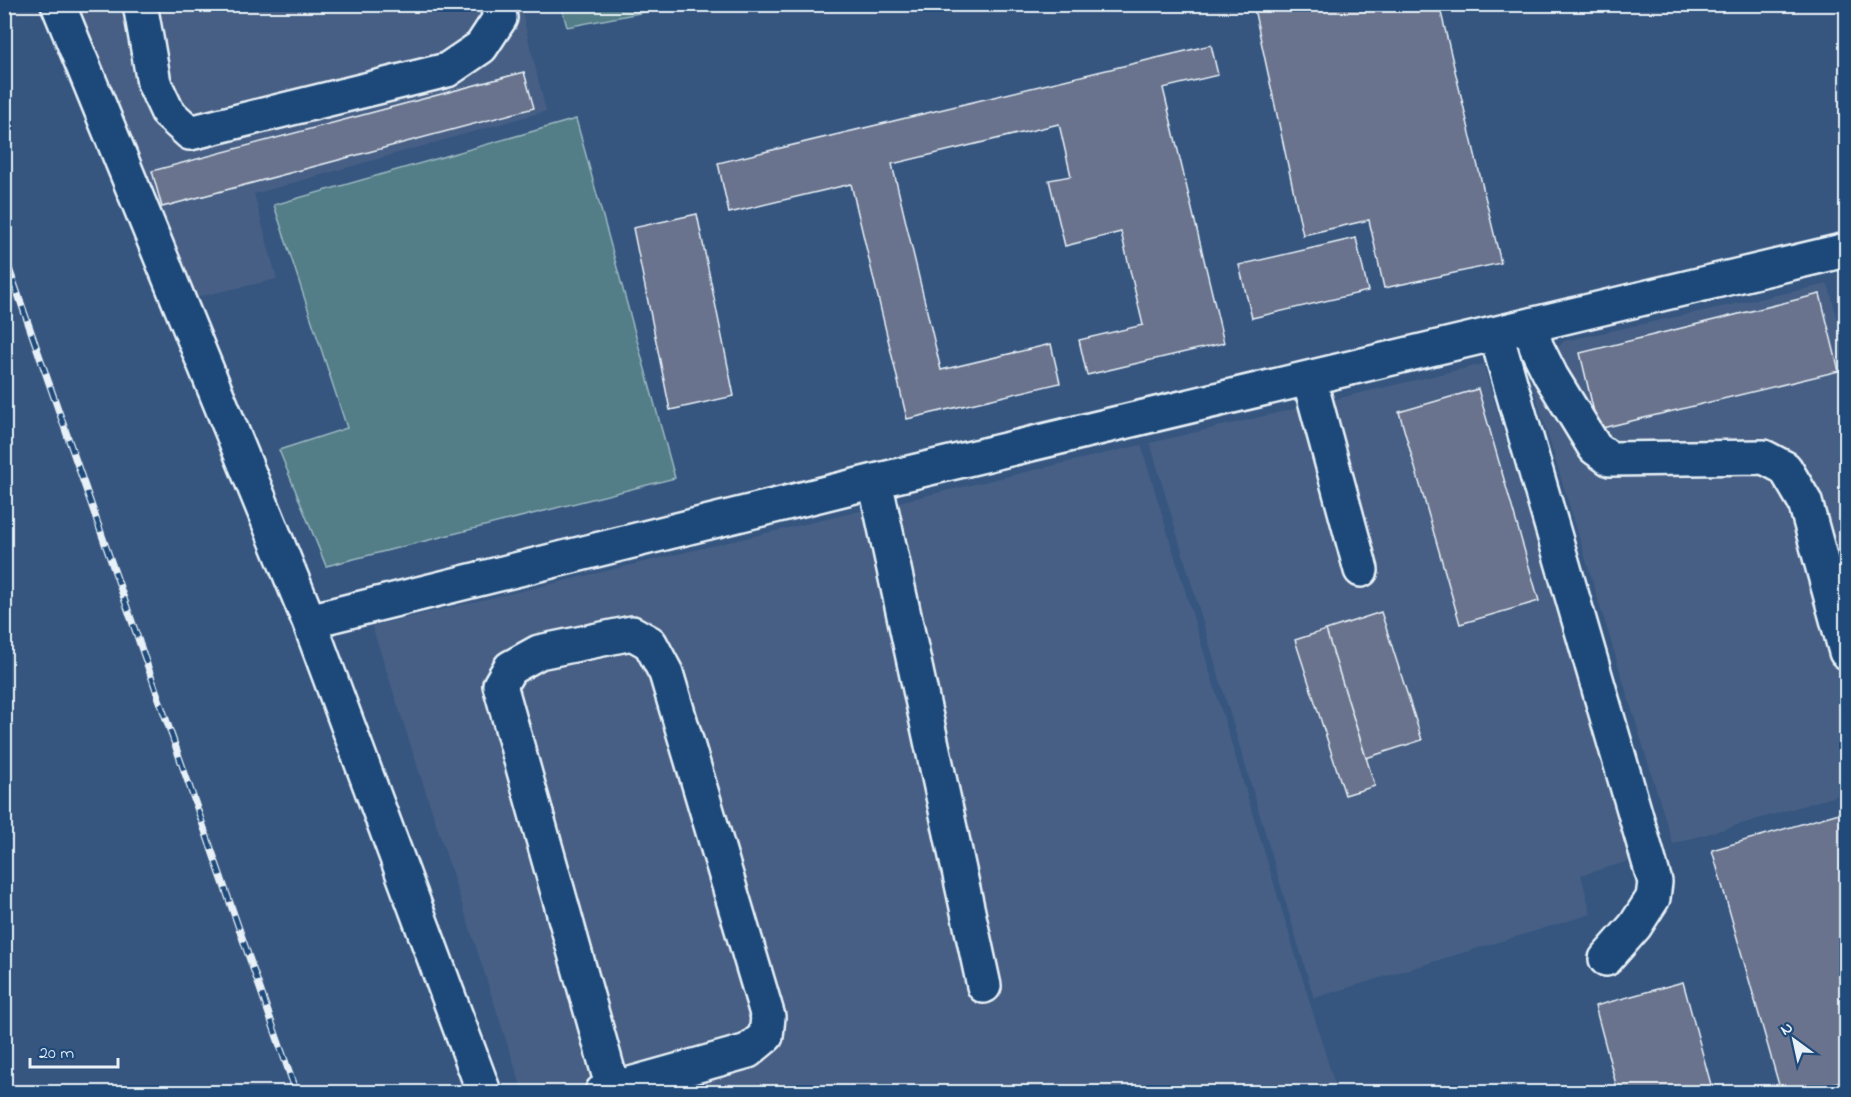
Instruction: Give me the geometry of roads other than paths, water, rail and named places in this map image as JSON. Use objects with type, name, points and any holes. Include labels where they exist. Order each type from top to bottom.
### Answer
[{"type":"lane","points":[[58,4],[309,621],[484,1092]]},
{"type":"lane","points":[[140,4],[154,83],[168,113],[190,133],[447,70],[481,47],[500,18],[497,4]]},
{"type":"lane","points":[[309,621],[875,481],[1846,250]]},
{"type":"lane","points":[[1532,325],[1536,346],[1551,376],[1595,448],[1610,459],[1764,457],[1785,468],[1805,501],[1846,652]]},
{"type":"lane","points":[[1496,334],[1655,882],[1653,898],[1635,926],[1606,958]]},
{"type":"lane","points":[[1309,378],[1361,570]]},
{"type":"lane","points":[[875,481],[984,986]]},
{"type":"lane","points":[[632,633],[650,643],[666,673],[768,1017],[766,1036],[748,1051],[608,1091],[500,685],[510,668],[539,652],[632,633]]},
{"type":"railway","points":[[4,254],[296,1092]]}]
